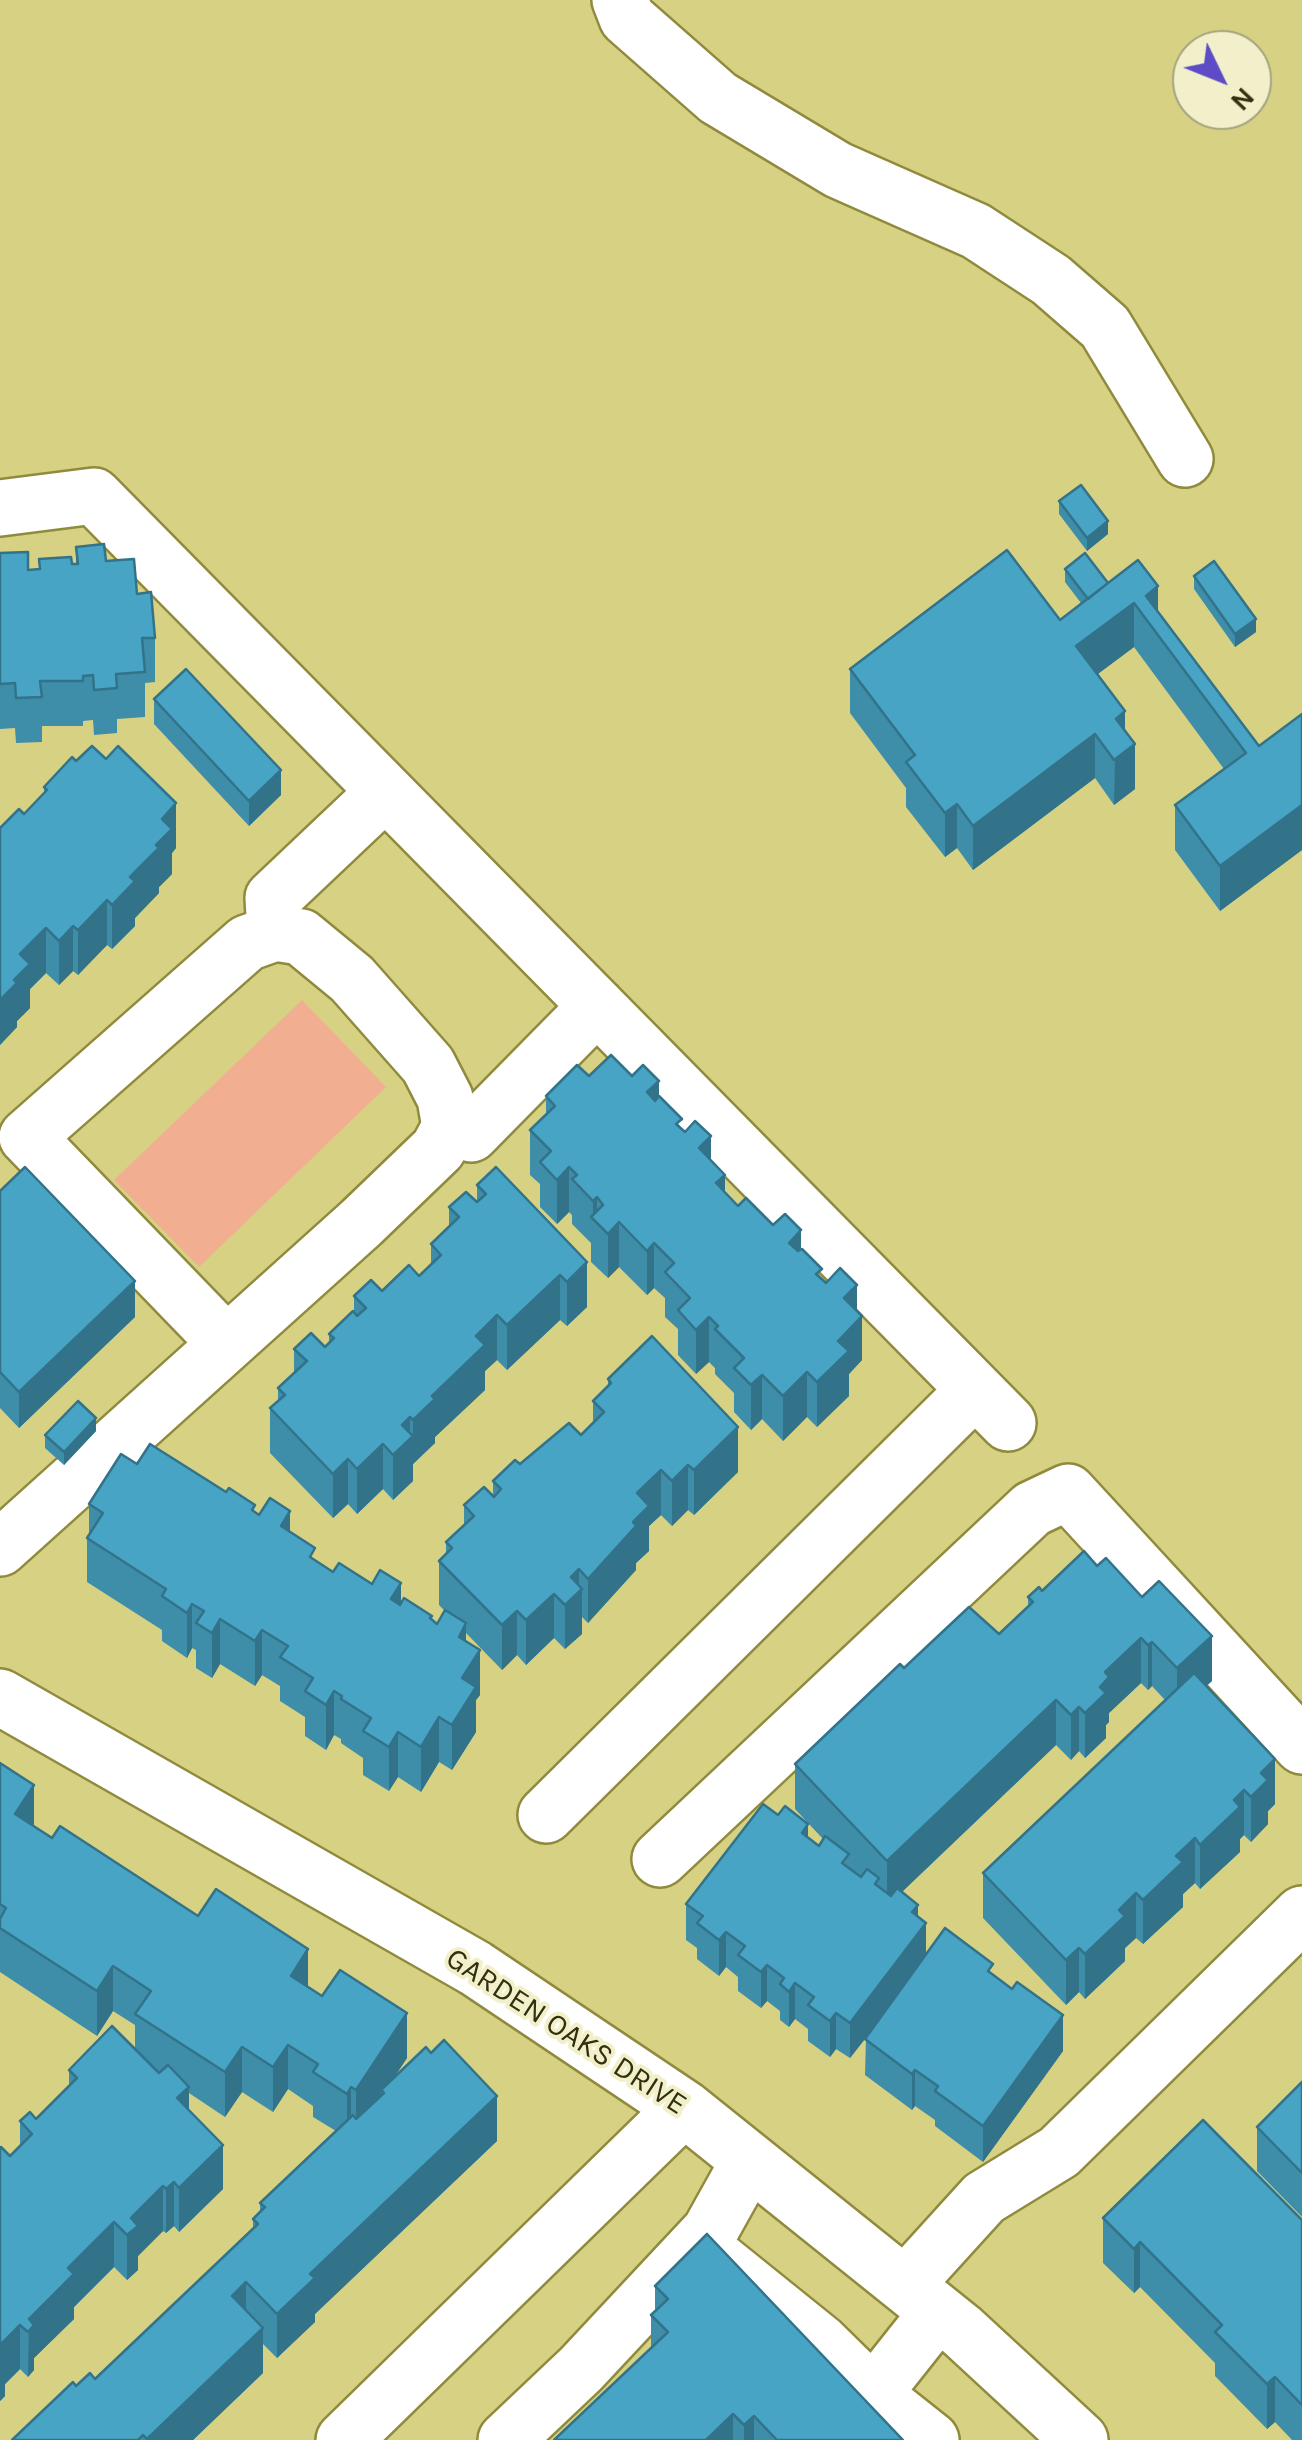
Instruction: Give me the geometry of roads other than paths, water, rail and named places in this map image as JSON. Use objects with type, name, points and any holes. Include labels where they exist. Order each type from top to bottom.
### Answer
[{"type":"street","points":[[620,0],[627,18],[718,98],[838,170],[976,231],[1051,280],[1105,327],[1185,459]]},
{"type":"street","points":[[0,508],[94,496],[992,1406],[546,1815]]},
{"type":"street","points":[[275,933],[273,898],[385,792]]},
{"type":"street","points":[[0,1548],[226,1343],[438,1149],[450,1126],[444,1098],[428,1064],[352,978],[302,937],[275,933],[247,943],[27,1137],[226,1343]]},
{"type":"street","points":[[450,1126],[471,1134],[597,1006]]},
{"type":"street","points":[[660,1859],[1032,1508],[1068,1492],[1302,1746]]},
{"type":"street","name":"GARDEN OAKS DRIVE","points":[[0,1697],[475,1968],[684,2108],[922,2299],[1080,2440]]},
{"type":"street","points":[[873,2394],[922,2299],[984,2198],[1059,2152],[1302,1914]]},
{"type":"street","points":[[344,2440],[684,2108]]},
{"type":"street","points":[[506,2440],[581,2369],[710,2231],[749,2161]]},
{"type":"street","points":[[698,2244],[820,2342],[873,2394],[932,2440]]}]
